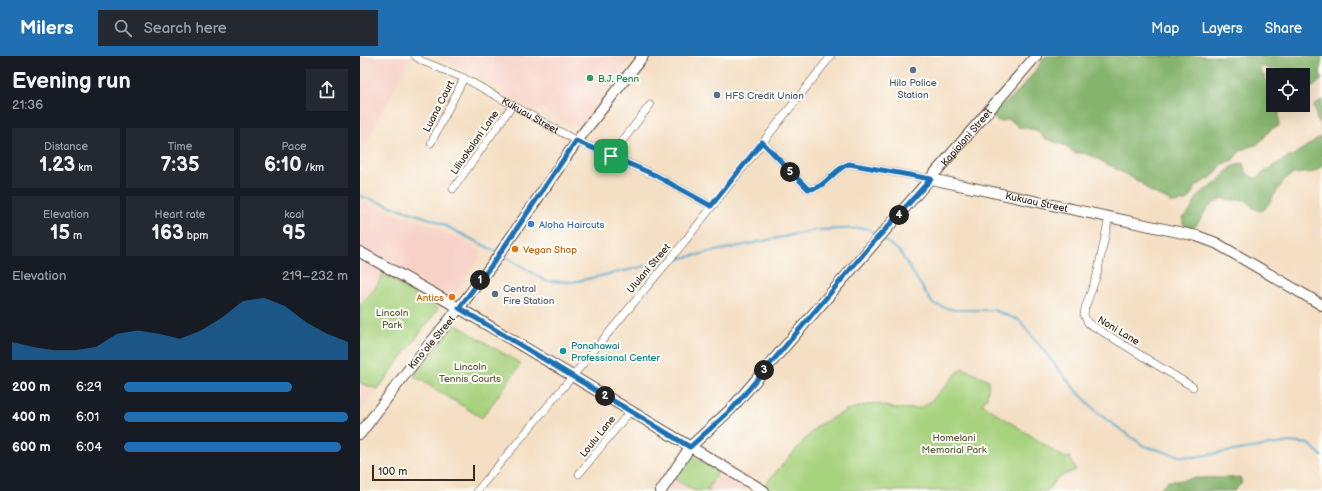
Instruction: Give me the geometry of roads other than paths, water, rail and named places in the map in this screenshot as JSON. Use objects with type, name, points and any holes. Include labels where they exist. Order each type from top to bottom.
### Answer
[{"type":"street","name":"Kukuau Street","points":[[415,56],[422,61],[464,78],[576,141],[655,175],[711,206]]},
{"type":"street","name":"Kinoʻole Street","points":[[360,434],[409,369],[459,308],[494,262],[576,141],[643,56]]},
{"type":"street","name":"Ululani Street","points":[[477,491],[680,246],[831,56]]},
{"type":"street","name":"Kapiolani Street","points":[[661,491],[690,447],[732,409],[871,245],[931,179],[1036,56]]},
{"type":"street","name":"Luana Court","points":[[430,143],[464,78]]},
{"type":"street","points":[[611,156],[650,105]]},
{"type":"street","name":"Liliuokalani Lane","points":[[453,189],[512,106]]},
{"type":"street","name":"Kukuau Street","points":[[762,142],[808,189],[816,188],[841,168],[849,164],[931,179],[1179,231],[1216,243],[1322,304]]},
{"type":"street","name":"Noni Lane","points":[[1109,217],[1097,276],[1085,308],[1084,315],[1086,320],[1088,323],[1193,387]]},
{"type":"street","points":[[360,252],[459,308],[764,491]]},
{"type":"street","name":"Loulu Lane","points":[[579,474],[631,410]]},
{"type":"waterway","points":[[360,196],[434,220],[497,252]]},
{"type":"waterway","points":[[673,260],[816,230],[866,228],[878,235]]},
{"type":"waterway","points":[[883,239],[899,251],[933,304],[954,310],[993,310],[1019,320],[1073,387],[1099,414],[1144,446],[1179,456],[1194,457],[1290,442],[1309,444],[1322,456]]},
{"type":"waterway","points":[[503,255],[546,281],[573,282],[665,262]]},
{"type":"place","name":"Hilo Police Station","points":[[913,70]]},
{"type":"place","name":"B.J. Penn","points":[[590,78]]},
{"type":"place","name":"HFS Credit Union","points":[[717,95]]},
{"type":"place","name":"Aloha Haircuts","points":[[531,224]]},
{"type":"place","name":"Vegan Shop","points":[[515,249]]},
{"type":"place","name":"Central Fire Station","points":[[495,294]]},
{"type":"place","name":"Antics","points":[[452,297]]},
{"type":"place","name":"Ponahawai Professional Center","points":[[563,351]]},
{"type":"park label","name":"Lincoln Park","points":[[392,318]]},
{"type":"park label","name":"Lincoln Tennis Courts","points":[[470,372]]},
{"type":"park label","name":"Homelani Memorial Park","points":[[954,442]]}]
